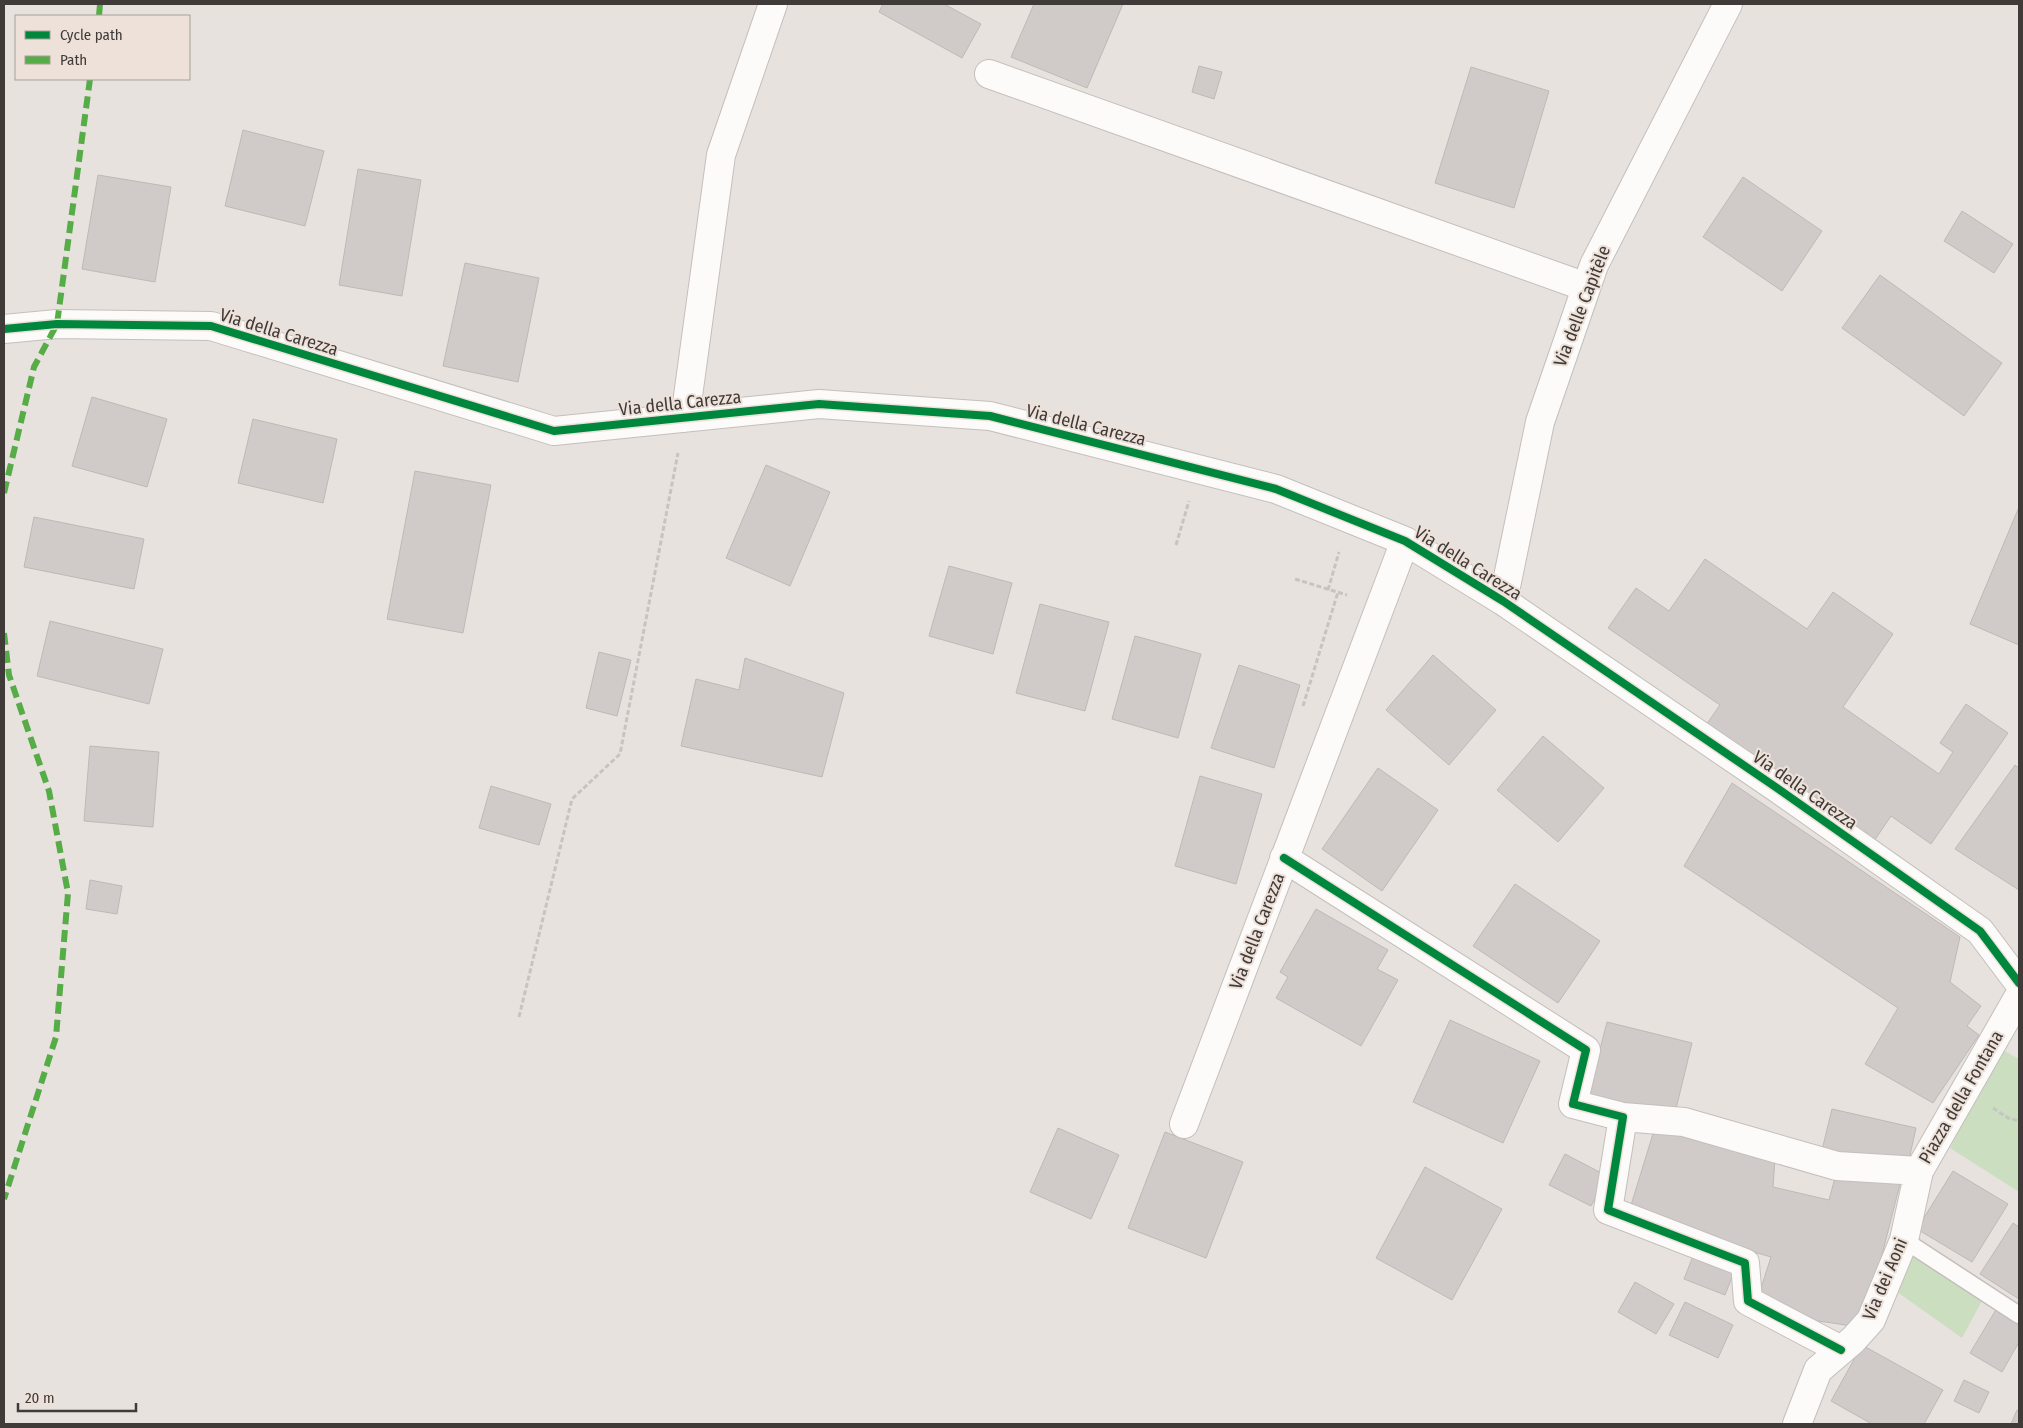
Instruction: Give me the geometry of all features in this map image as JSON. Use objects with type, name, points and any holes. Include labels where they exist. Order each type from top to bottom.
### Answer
[{"type":"street","points":[[685,418],[721,155],[773,4]]},
{"type":"street","name":"Via delle Capitèle","points":[[1503,601],[1540,422],[1594,264],[1728,4]]},
{"type":"street","points":[[988,74],[1586,287]]},
{"type":"street","name":"Via della Carezza","points":[[4,329],[57,324],[210,326],[554,431],[819,404],[990,416],[1276,489],[1405,541],[1503,601],[1778,788],[1980,931],[2019,982]]},
{"type":"street","name":"Via della Carezza","points":[[1184,1124],[1405,541]]},
{"type":"street","points":[[1284,858],[1586,1050],[1573,1104],[1623,1117],[1684,1122],[1837,1166],[1918,1171]]},
{"type":"street","name":"Piazza della Fontana","points":[[1918,1171],[2019,996]]},
{"type":"street","points":[[1623,1117],[1608,1210],[1745,1263],[1748,1301],[1841,1350]]},
{"type":"street","name":"Via dei Aoni","points":[[1797,1424],[1818,1370],[1871,1320],[1904,1240],[1918,1171]]},
{"type":"lane","points":[[1904,1240],[2019,1315]]},
{"type":"path","points":[[519,1018],[572,799],[620,754],[685,418]]},
{"type":"path","points":[[1176,545],[1191,492]]},
{"type":"path","points":[[1328,590],[1341,547]]},
{"type":"path","points":[[1295,580],[1380,606]]},
{"type":"path","points":[[1301,712],[1338,592]]},
{"type":"green space","points":[[2001,1049],[2019,1059],[2019,1192],[1950,1148]]},
{"type":"green space","points":[[1914,1250],[1984,1297],[1962,1338],[1893,1289]]},
{"type":"building","points":[[883,4],[944,4],[981,24],[962,58],[879,12]]},
{"type":"building","points":[[1034,4],[1123,4],[1087,88],[1011,57]]},
{"type":"building","points":[[1199,66],[1222,72],[1214,99],[1192,92]]},
{"type":"building","points":[[1471,67],[1549,91],[1514,208],[1435,183]]},
{"type":"building","points":[[243,130],[324,151],[305,226],[225,206]]},
{"type":"building","points":[[358,169],[421,180],[402,296],[339,285]]},
{"type":"building","points":[[98,175],[171,187],[155,282],[82,269]]},
{"type":"building","points":[[1743,177],[1822,231],[1782,291],[1703,237]]},
{"type":"building","points":[[1962,211],[2013,244],[1994,273],[1944,241]]},
{"type":"building","points":[[465,263],[539,278],[518,382],[443,366]]},
{"type":"building","points":[[1880,275],[2002,363],[1964,416],[1842,328]]},
{"type":"building","points":[[92,397],[167,419],[147,487],[72,466]]},
{"type":"building","points":[[253,419],[337,439],[323,503],[238,483]]},
{"type":"building","points":[[766,465],[830,492],[790,586],[726,558]]},
{"type":"building","points":[[415,471],[491,485],[463,633],[387,619]]},
{"type":"building","points":[[2019,507],[2019,645],[1970,624]]},
{"type":"building","points":[[34,517],[144,539],[134,589],[24,567]]},
{"type":"building","points":[[1705,559],[1807,629],[1833,592],[1893,634],[1843,707],[1939,774],[1953,752],[1940,743],[1966,704],[2008,733],[1931,844],[1891,816],[1874,841],[1706,725],[1720,705],[1608,628],[1636,588],[1669,611]]},
{"type":"building","points":[[949,566],[1012,583],[993,654],[929,636]]},
{"type":"building","points":[[1040,604],[1109,622],[1085,711],[1016,693]]},
{"type":"building","points":[[50,621],[163,649],[149,704],[37,676]]},
{"type":"building","points":[[1135,636],[1201,654],[1178,738],[1112,719]]},
{"type":"building","points":[[599,652],[631,660],[617,716],[586,708]]},
{"type":"building","points":[[1433,655],[1496,710],[1449,765],[1386,710]]},
{"type":"building","points":[[745,658],[844,693],[822,777],[681,746],[696,679],[739,690]]},
{"type":"building","points":[[1239,665],[1300,685],[1274,768],[1211,748]]},
{"type":"building","points":[[1543,736],[1604,788],[1558,842],[1497,790]]},
{"type":"building","points":[[90,746],[159,752],[153,827],[84,821]]},
{"type":"building","points":[[2015,765],[2019,768],[2019,890],[1955,849]]},
{"type":"building","points":[[1378,768],[1438,810],[1382,891],[1322,849]]},
{"type":"building","points":[[1200,776],[1262,794],[1236,884],[1175,866]]},
{"type":"building","points":[[1732,783],[1960,937],[1950,982],[1981,1006],[1967,1026],[1979,1035],[1933,1103],[1865,1064],[1898,1008],[1684,866]]},
{"type":"building","points":[[491,786],[551,804],[539,845],[479,828]]},
{"type":"building","points":[[90,880],[122,886],[117,914],[86,909]]},
{"type":"building","points":[[1515,884],[1600,941],[1558,1003],[1473,946]]},
{"type":"building","points":[[1316,909],[1388,950],[1377,969],[1398,980],[1361,1046],[1276,998],[1288,977],[1280,972]]},
{"type":"building","points":[[1450,1020],[1540,1061],[1503,1143],[1413,1102]]},
{"type":"building","points":[[1607,1022],[1692,1043],[1674,1117],[1588,1096]]},
{"type":"building","points":[[1832,1109],[1916,1128],[1907,1169],[1822,1150]]},
{"type":"building","points":[[1656,1124],[1775,1158],[1773,1187],[1829,1200],[1836,1174],[1901,1180],[1866,1318],[1852,1326],[1785,1316],[1788,1308],[1760,1291],[1771,1257],[1628,1215]]},
{"type":"building","points":[[1058,1128],[1119,1155],[1091,1219],[1030,1192]]},
{"type":"building","points":[[1165,1132],[1243,1162],[1206,1258],[1128,1228]]},
{"type":"building","points":[[1565,1154],[1607,1176],[1591,1206],[1549,1185]]},
{"type":"building","points":[[1425,1167],[1502,1209],[1452,1300],[1376,1258]]},
{"type":"building","points":[[1953,1171],[2008,1204],[1972,1262],[1917,1229]]},
{"type":"building","points":[[2013,1223],[2019,1227],[2019,1299],[1980,1274]]},
{"type":"building","points":[[1693,1256],[1734,1272],[1725,1295],[1684,1279]]},
{"type":"building","points":[[1635,1282],[1674,1304],[1656,1334],[1618,1312]]},
{"type":"building","points":[[1685,1302],[1733,1325],[1718,1358],[1669,1335]]},
{"type":"building","points":[[1997,1308],[2019,1321],[2019,1342],[2002,1372],[1970,1353]]},
{"type":"building","points":[[1862,1345],[1943,1390],[1924,1424],[1872,1424],[1831,1401]]},
{"type":"building","points":[[1964,1380],[1989,1392],[1979,1413],[1954,1401]]},
{"type":"building","points":[[2017,1410],[2019,1411],[2019,1424],[2011,1424]]},
{"type":"marked path","points":[[99,15],[100,4]]},
{"type":"marked path","points":[[4,493],[34,367],[57,324],[90,80]]},
{"type":"marked path","points":[[4,633],[9,675],[49,791],[68,893],[56,1037],[4,1199]]},
{"type":"cycle path","points":[[4,329],[57,324],[211,326],[554,431],[819,404],[990,416],[1276,489],[1405,541],[1503,601],[1777,788],[1980,931],[2019,983]]},
{"type":"cycle path","points":[[1284,858],[1586,1050],[1573,1104],[1623,1117],[1608,1210],[1745,1263],[1748,1301],[1841,1350]]}]
